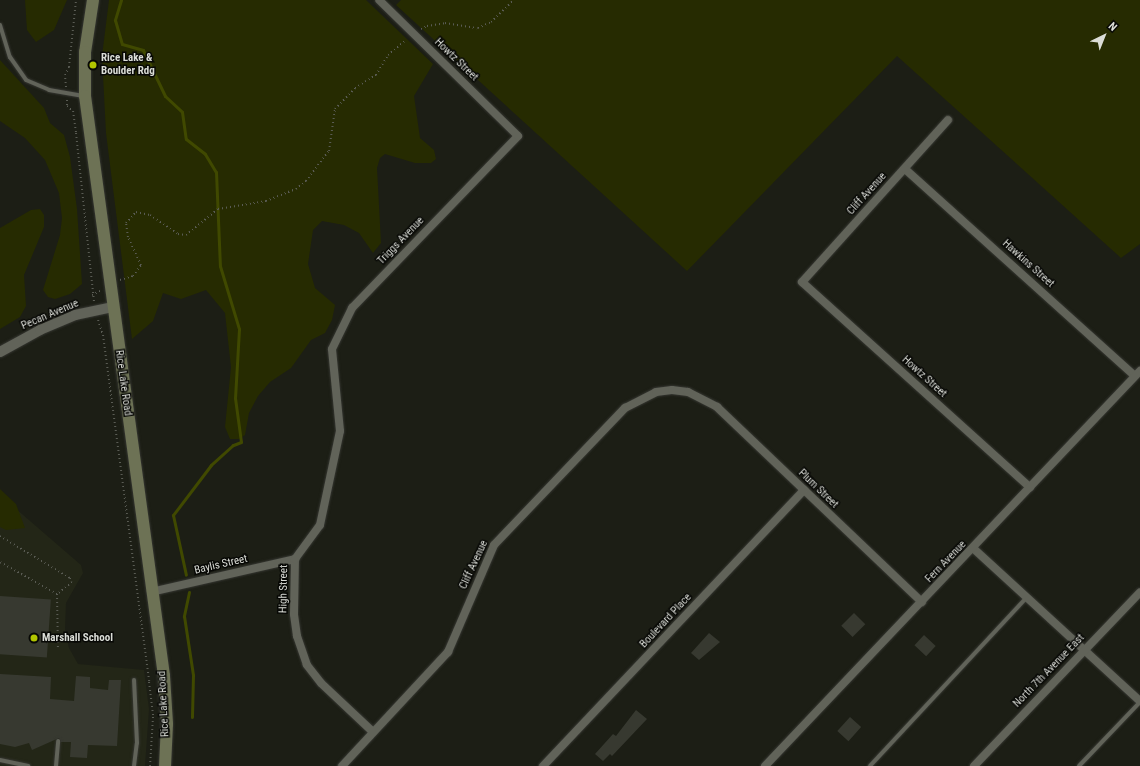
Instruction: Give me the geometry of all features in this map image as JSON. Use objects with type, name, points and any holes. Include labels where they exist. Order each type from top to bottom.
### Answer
[{"type":"main road","name":"Rice Lake Road","points":[[93,0],[85,52],[84,96],[151,592],[164,676],[167,724],[166,766]]},
{"type":"street","name":"Howtz Street","points":[[379,0],[518,136]]},
{"type":"street","name":"Cliff Avenue","points":[[802,282],[948,120]]},
{"type":"street","name":"Triggs Avenue","points":[[336,379],[332,349],[352,308],[518,136]]},
{"type":"street","name":"Hawkins Street","points":[[905,169],[1138,373]]},
{"type":"street","name":"Howtz Street","points":[[802,282],[1030,487]]},
{"type":"street","name":"Pecan Avenue","points":[[0,352],[40,330],[75,315],[112,307]]},
{"type":"street","name":"Fern Avenue","points":[[766,766],[974,549],[1030,487],[1138,373]]},
{"type":"street","name":"High Street","points":[[336,379],[340,431],[320,525],[295,559],[294,614],[297,636],[307,665],[321,684],[373,732]]},
{"type":"street","name":"Cliff Avenue","points":[[342,766],[448,652],[494,545],[620,414],[640,399],[656,392],[672,390],[697,395]]},
{"type":"street","name":"Plum Street","points":[[697,395],[717,407],[922,602]]},
{"type":"street","name":"Boulevard Place","points":[[544,766],[804,490]]},
{"type":"street","points":[[974,549],[1140,702]]},
{"type":"street","name":"Baylis Street","points":[[151,592],[295,559]]},
{"type":"street","name":"North 7th Avenue East","points":[[974,766],[1140,592]]},
{"type":"lane","points":[[0,25],[10,57],[26,80],[49,90],[84,96]]},
{"type":"lane","points":[[870,766],[1028,598]]},
{"type":"lane","points":[[134,680],[137,743],[134,766]]},
{"type":"lane","points":[[1079,766],[1140,702]]},
{"type":"lane","points":[[56,766],[58,741]]},
{"type":"lane","points":[[0,760],[28,766]]},
{"type":"path","points":[[66,75],[69,68],[76,0]]},
{"type":"path","points":[[122,279],[133,276],[140,264],[128,237],[126,223],[130,216],[142,212],[178,234],[186,235],[218,209],[256,204],[296,189],[306,181],[329,151],[335,109],[356,88],[376,75],[388,55],[414,34],[427,26],[445,24],[478,28],[491,22],[514,0]]},
{"type":"path","points":[[67,106],[73,111],[76,133],[92,295]]},
{"type":"path","points":[[99,326],[104,342],[149,682],[153,717],[150,766]]},
{"type":"path","points":[[0,536],[70,578],[72,582],[68,588],[57,594]]},
{"type":"path","points":[[0,562],[57,594]]},
{"type":"path","points":[[57,594],[58,649]]},
{"type":"shaded area","name":"Marshall School","points":[[0,495],[81,565],[83,573],[66,603],[65,629],[69,648],[78,664],[144,670],[149,709],[145,766],[0,766]]},
{"type":"green space","points":[[25,0],[67,0],[54,30],[36,42],[27,30]]},
{"type":"green space","points":[[109,0],[366,0],[433,64],[414,96],[420,138],[434,150],[436,159],[431,163],[415,163],[385,154],[380,158],[377,168],[381,243],[373,253],[359,233],[344,225],[322,221],[313,230],[308,264],[315,288],[335,305],[332,320],[325,333],[311,340],[291,368],[270,382],[258,396],[249,413],[245,435],[239,439],[230,439],[225,427],[231,367],[225,313],[206,290],[181,299],[163,293],[153,321],[132,339],[106,133],[102,56]]},
{"type":"green space","points":[[401,0],[1140,0],[1140,244],[1121,258],[897,56],[687,271],[396,5]]},
{"type":"green space","points":[[0,60],[44,108],[50,123],[64,135],[70,157],[77,209],[82,284],[70,294],[55,299],[48,297],[43,290],[60,235],[62,218],[59,193],[45,160],[25,138],[0,121]]},
{"type":"green space","points":[[40,209],[44,215],[44,227],[24,275],[26,306],[20,317],[0,329],[0,228],[31,210]]},
{"type":"green space","points":[[0,489],[16,504],[25,528],[6,530],[0,527]]},
{"type":"building","name":"Marshall School","points":[[0,596],[51,600],[47,657],[0,654]]},
{"type":"building","points":[[854,613],[865,624],[853,637],[841,626]]},
{"type":"building","points":[[709,633],[720,642],[699,660],[691,653]]},
{"type":"building","points":[[924,635],[936,646],[926,656],[914,645]]},
{"type":"building","name":"Marshall School","points":[[0,674],[51,677],[50,699],[74,701],[76,676],[90,677],[90,688],[108,690],[109,680],[121,680],[117,746],[88,745],[87,758],[70,757],[71,742],[61,742],[59,738],[32,750],[29,743],[15,747],[0,744]]},
{"type":"building","points":[[636,710],[647,719],[612,756],[610,754],[603,761],[595,754],[613,734],[616,736]]},
{"type":"building","points":[[850,717],[861,727],[848,741],[837,731]]},
{"type":"waterway","points":[[121,0],[115,20],[122,44],[143,50],[165,96],[182,112],[186,139],[205,154],[216,172],[220,266],[239,329],[235,398],[241,442],[233,445],[211,465],[173,515],[186,575]]},
{"type":"waterway","points":[[189,592],[184,616],[193,675],[192,717]]},
{"type":"place","name":"Rice Lake & Boulder Rdg","points":[[93,65]]},
{"type":"place","name":"Marshall School","points":[[34,638]]}]
